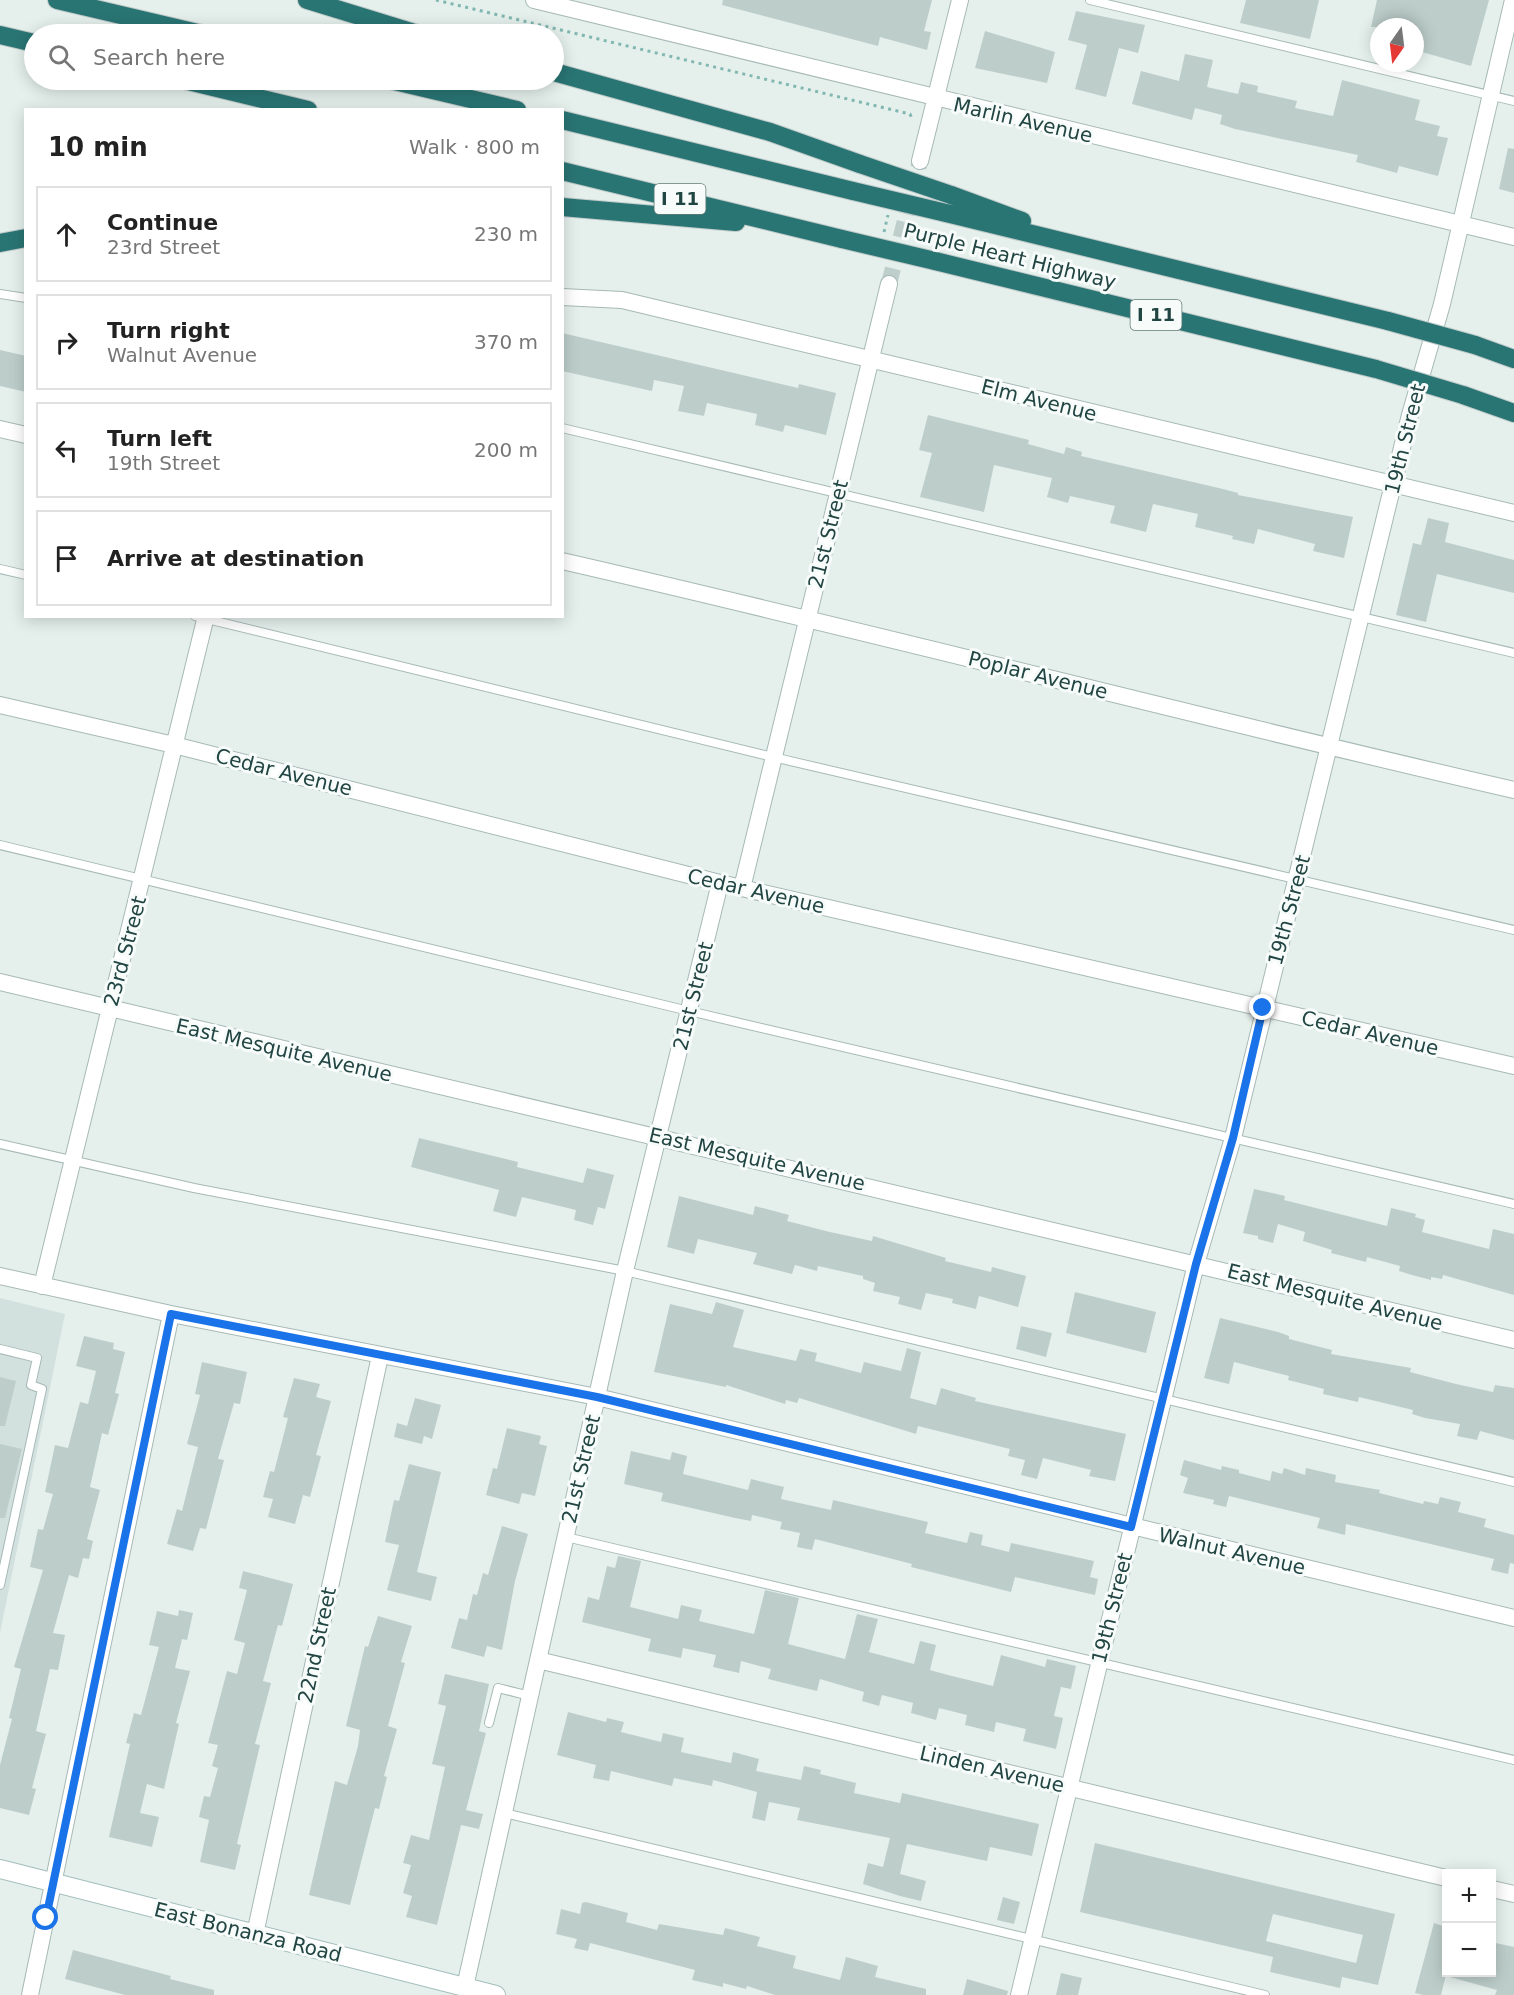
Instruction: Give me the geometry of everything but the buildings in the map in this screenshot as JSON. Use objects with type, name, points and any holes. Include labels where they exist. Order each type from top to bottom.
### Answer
[{"type":"highway","points":[[57,0],[159,24]]},
{"type":"highway","points":[[307,0],[385,24]]},
{"type":"highway","points":[[0,35],[24,41]]},
{"type":"highway","points":[[564,75],[770,132],[860,164],[948,204]]},
{"type":"highway","points":[[225,90],[300,108]]},
{"type":"highway","points":[[432,90],[509,108]]},
{"type":"highway","name":"Purple Heart Highway","points":[[564,120],[854,190],[948,204],[1109,251],[1388,321],[1474,345],[1514,359]]},
{"type":"highway","name":"Purple Heart Highway","points":[[564,171],[1376,369],[1514,413]]},
{"type":"highway","points":[[564,207],[797,228]]},
{"type":"highway","points":[[0,243],[24,238]]},
{"type":"main road","name":"East Bonanza Road","points":[[0,1869],[496,1995]]},
{"type":"street","name":"Marlin Avenue","points":[[534,0],[1514,237]]},
{"type":"street","points":[[920,161],[960,0]]},
{"type":"street","name":"19th Street","points":[[1019,1995],[1196,1264],[1233,1138],[1263,1008],[1297,880],[1393,486],[1461,225],[1489,95],[1513,0]]},
{"type":"street","name":"21st Street","points":[[742,888],[889,284]]},
{"type":"street","name":"Elm Avenue","points":[[564,297],[622,300],[1393,486],[1514,513]]},
{"type":"street","points":[[0,429],[24,435]]},
{"type":"street","name":"Poplar Avenue","points":[[564,561],[808,617],[1329,747],[1514,789]]},
{"type":"street","name":"23rd Street","points":[[42,1286],[144,879],[202,618]]},
{"type":"street","name":"Cedar Avenue","points":[[0,705],[174,745],[720,883],[1514,1066]]},
{"type":"street","name":"21st Street","points":[[465,1987],[625,1271],[720,883]]},
{"type":"street","name":"East Mesquite Avenue","points":[[0,982],[110,1010],[658,1136],[1514,1340]]},
{"type":"street","name":"Walnut Avenue","points":[[0,1276],[171,1314],[597,1397],[1514,1618]]},
{"type":"street","points":[[30,1995],[171,1314]]},
{"type":"street","name":"22nd Street","points":[[255,1934],[380,1356]]},
{"type":"street","name":"Linden Avenue","points":[[538,1660],[1442,1877]]},
{"type":"street","points":[[1496,1890],[1514,1894]]},
{"type":"lane","points":[[1090,0],[1514,101]]},
{"type":"lane","points":[[0,294],[24,298]]},
{"type":"lane","points":[[564,428],[1514,653]]},
{"type":"lane","points":[[0,569],[24,575]]},
{"type":"lane","points":[[206,618],[774,757],[1514,930]]},
{"type":"lane","points":[[0,845],[689,1011],[1514,1204]]},
{"type":"lane","points":[[0,1144],[194,1188],[625,1271],[1514,1482]]},
{"type":"lane","points":[[0,1348],[37,1358],[31,1385],[42,1389],[0,1585]]},
{"type":"lane","points":[[566,1537],[1514,1760]]},
{"type":"lane","points":[[489,1723],[498,1688],[530,1696]]},
{"type":"lane","points":[[504,1813],[1265,1995]]},
{"type":"shaded area","points":[[0,1298],[65,1314],[0,1633]]},
{"type":"tunnel","points":[[889,284],[920,161]]},
{"type":"route","points":[[46,1918],[171,1314],[597,1397],[1131,1527],[1196,1264],[1233,1138],[1263,1008]]}]
